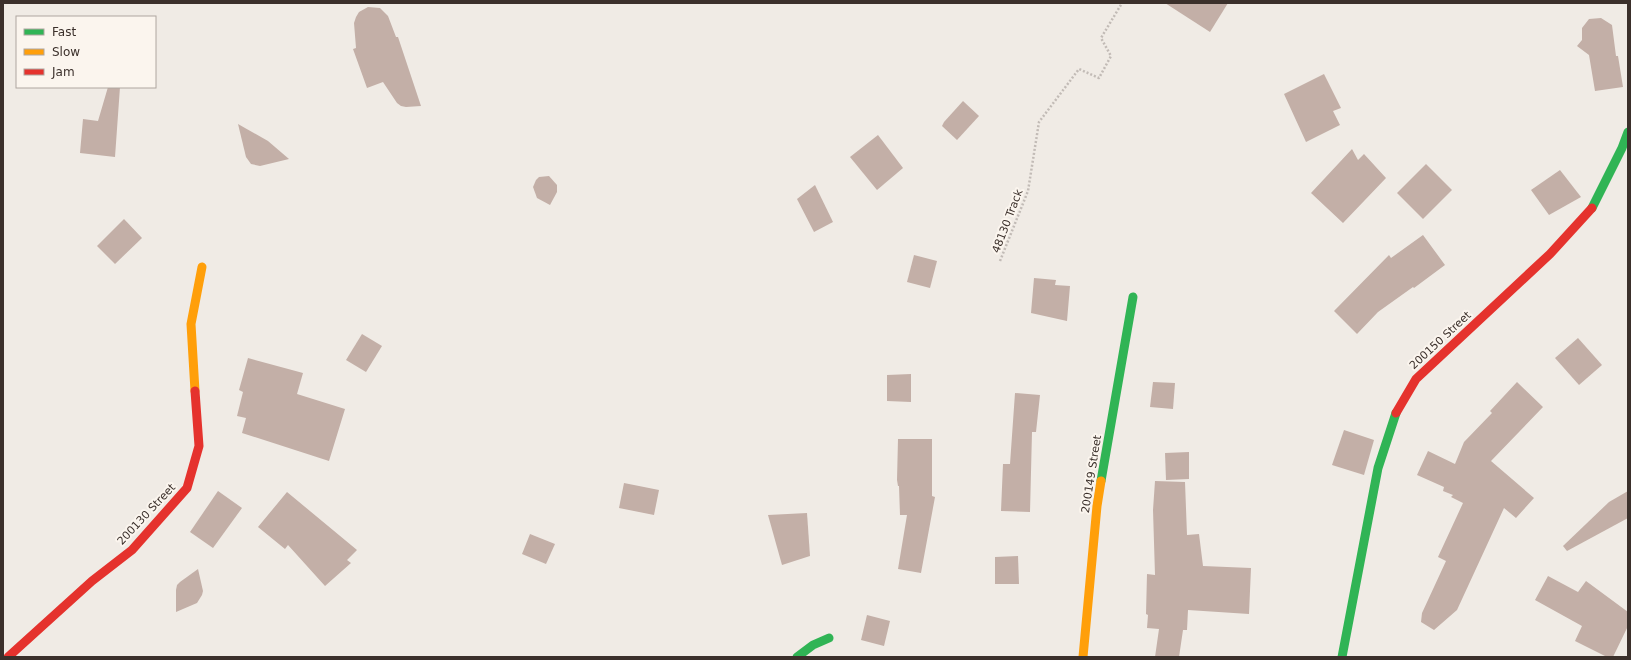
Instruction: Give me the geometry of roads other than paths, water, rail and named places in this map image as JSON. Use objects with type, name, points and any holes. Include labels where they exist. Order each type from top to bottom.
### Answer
[{"type":"street","name":"200150 Street","points":[[1342,657],[1378,468],[1394,417],[1416,379],[1550,254],[1594,206],[1622,148],[1628,132]]},
{"type":"street","name":"200130 Street","points":[[8,657],[92,581],[132,550],[187,488],[199,446],[191,324],[202,267]]},
{"type":"street","name":"200149 Street","points":[[1083,657],[1097,506],[1133,297]]},
{"type":"street","points":[[797,657],[813,645],[829,638]]}]
